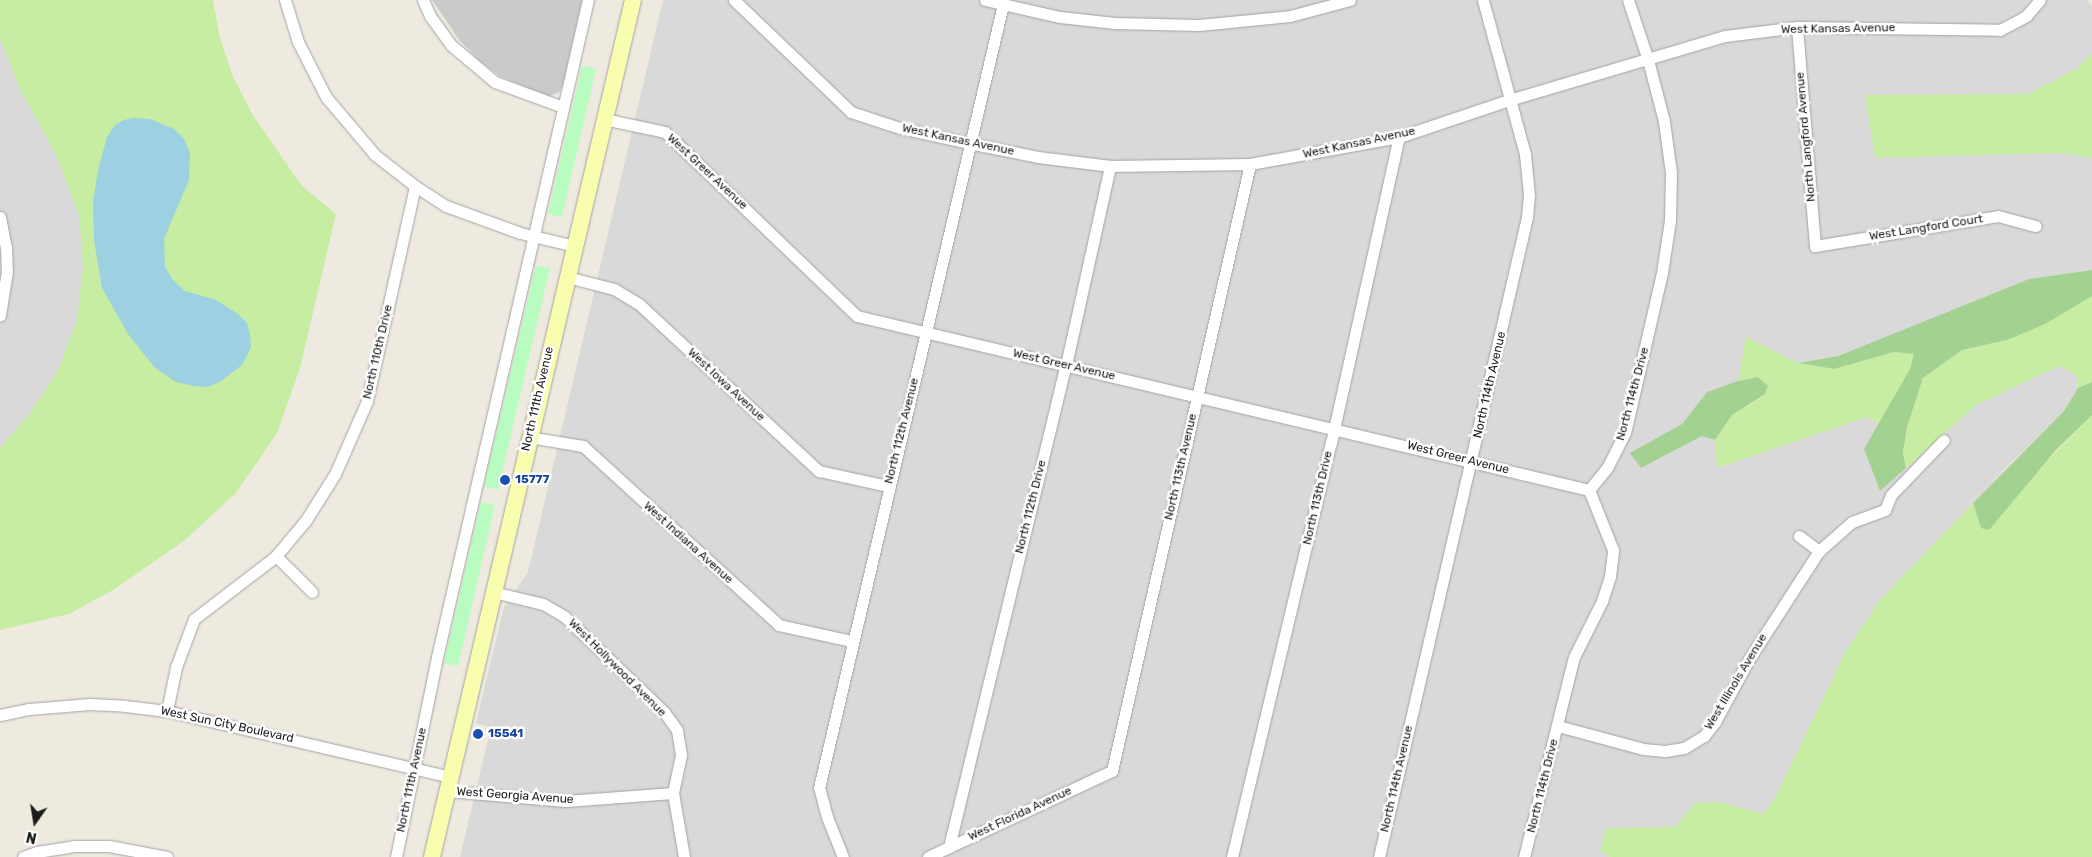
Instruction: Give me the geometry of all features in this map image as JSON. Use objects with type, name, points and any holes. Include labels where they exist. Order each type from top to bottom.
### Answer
[{"type":"street","points":[[285,0],[298,42],[326,97],[375,155],[415,186],[446,206],[481,220],[575,246]]},
{"type":"street","points":[[423,0],[430,16],[451,45],[495,82],[563,107]]},
{"type":"street","name":"North 111th Avenue","points":[[396,857],[439,648],[588,0]]},
{"type":"street","name":"North 111th Avenue","points":[[432,857],[633,0]]},
{"type":"street","name":"West Kansas Avenue","points":[[734,0],[851,112],[900,128],[969,143],[1038,157],[1110,166],[1250,164],[1399,137],[1509,100],[1725,36],[1797,27],[2000,30],[2026,16],[2040,0]]},
{"type":"street","points":[[985,0],[1060,17],[1115,23],[1199,25],[1290,16],[1350,0]]},
{"type":"street","name":"North 114th Avenue","points":[[1379,857],[1527,217],[1528,177],[1524,154],[1483,0]]},
{"type":"street","name":"North 114th Drive","points":[[1524,857],[1574,657],[1602,601],[1610,576],[1613,550],[1589,490],[1607,468],[1625,433],[1668,246],[1671,196],[1668,147],[1664,121],[1648,60],[1628,0]]},
{"type":"street","name":"North 112th Avenue","points":[[844,857],[827,817],[819,788],[888,486],[926,334],[969,143],[1003,4]]},
{"type":"street","name":"North Langford Avenue","points":[[1797,27],[1815,246]]},
{"type":"street","name":"West Greer Avenue","points":[[604,119],[665,132],[857,316],[926,334],[1198,396],[1589,490]]},
{"type":"street","name":"North 113th Drive","points":[[1232,857],[1334,429],[1399,137]]},
{"type":"street","name":"North 113th Avenue","points":[[1112,771],[1250,164]]},
{"type":"street","name":"North 112th Drive","points":[[950,847],[1066,365],[1110,166]]},
{"type":"street","name":"North 110th Drive","points":[[167,711],[176,668],[194,619],[276,556],[306,520],[335,474],[367,401],[415,186]]},
{"type":"street","name":"West Langford Court","points":[[1815,246],[1998,216],[2036,226]]},
{"type":"street","points":[[0,217],[6,247],[0,315]]},
{"type":"street","name":"West Iowa Avenue","points":[[567,277],[614,289],[639,304],[819,470],[888,486]]},
{"type":"street","name":"West Indiana Avenue","points":[[529,437],[583,446],[779,625],[852,640]]},
{"type":"street","name":"West Illinois Avenue","points":[[1558,726],[1643,749],[1665,752],[1684,748],[1704,736],[1715,722],[1749,659],[1818,551],[1852,522],[1885,510],[1891,495],[1944,440]]},
{"type":"street","points":[[1799,536],[1818,551]]},
{"type":"street","points":[[276,556],[312,592]]},
{"type":"street","name":"West Hollywood Avenue","points":[[493,592],[543,604],[564,616],[664,712],[677,730],[681,755],[674,793],[684,857]]},
{"type":"street","name":"West Sun City Boulevard","points":[[0,715],[29,709],[90,704],[167,711],[414,768],[449,784]]},
{"type":"street","name":"West Florida Avenue","points":[[928,857],[1112,771]]},
{"type":"street","name":"West Georgia Avenue","points":[[449,784],[566,801],[674,793]]},
{"type":"street","points":[[24,857],[37,852],[74,846],[109,846],[167,857]]},
{"type":"shaded area","points":[[432,0],[582,0],[563,85],[559,92],[550,96],[500,76],[481,62],[460,41]]},
{"type":"shaded area","points":[[663,0],[2088,0],[2092,6],[2092,53],[2078,68],[2028,94],[1980,95],[2065,153],[2092,158],[2092,270],[2029,279],[1838,356],[1798,363],[1746,337],[1738,381],[1707,392],[1682,424],[1631,453],[1641,468],[1702,436],[1715,440],[1718,468],[1867,417],[1879,424],[1864,449],[1880,491],[1976,405],[2059,366],[2076,375],[2078,388],[2064,411],[2012,462],[1881,599],[1846,651],[1776,796],[1764,814],[1718,802],[1695,803],[1675,827],[1606,828],[1601,851],[1610,857],[460,857],[491,727],[476,723],[504,607],[528,572]]},
{"type":"shaded area","points":[[0,37],[20,89],[57,157],[79,215],[83,266],[77,321],[58,370],[32,412],[0,448]]},
{"type":"green space","points":[[0,0],[213,0],[220,38],[233,77],[254,117],[302,186],[336,214],[300,368],[277,433],[236,493],[185,540],[113,590],[69,614],[0,630],[0,448],[31,412],[58,370],[77,321],[83,266],[79,215],[57,157],[20,89],[0,37]]},
{"type":"green space","points":[[2092,53],[2092,158],[2065,153],[1875,158],[1865,95],[2028,94],[2078,68]]},
{"type":"green space","points":[[582,66],[596,69],[562,217],[548,214]]},
{"type":"green space","points":[[536,265],[550,268],[498,490],[484,486]]},
{"type":"green space","points":[[2092,270],[2092,296],[2045,324],[2007,340],[1962,350],[1923,378],[1907,427],[1903,453],[1906,468],[1880,491],[1864,449],[1910,369],[1914,354],[1894,352],[1834,369],[1798,363],[1838,356],[2029,279]]},
{"type":"green space","points":[[2092,296],[2092,382],[2078,388],[2076,375],[2059,366],[1976,405],[1906,468],[1903,453],[1907,427],[1923,378],[1962,350],[2007,340]]},
{"type":"green space","points":[[1746,337],[1798,363],[1834,369],[1894,352],[1914,354],[1910,369],[1879,424],[1867,417],[1717,468],[1715,440],[1732,415],[1764,396],[1758,377],[1738,381]]},
{"type":"green space","points":[[1758,377],[1768,386],[1764,395],[1732,415],[1715,440],[1702,436],[1641,468],[1630,453],[1682,424],[1707,392],[1738,381]]},
{"type":"green space","points":[[2092,382],[2092,415],[2055,451],[1989,530],[1981,528],[1973,503],[2064,411],[2078,388]]},
{"type":"green space","points":[[2092,415],[2092,857],[1610,857],[1600,851],[1606,828],[1675,827],[1695,803],[1718,802],[1764,814],[1776,796],[1846,651],[1881,599],[1973,503],[1981,528]]},
{"type":"green space","points":[[481,502],[495,505],[458,666],[444,663]]},
{"type":"water","points":[[133,118],[150,119],[174,129],[184,139],[190,153],[189,180],[164,239],[165,267],[173,280],[185,291],[216,300],[238,314],[247,323],[251,347],[242,365],[220,382],[207,387],[176,382],[155,368],[128,334],[102,288],[94,240],[93,203],[98,170],[107,137],[115,125]]},
{"type":"place","name":"15777","points":[[505,480]]},
{"type":"place","name":"15541","points":[[478,734]]}]
